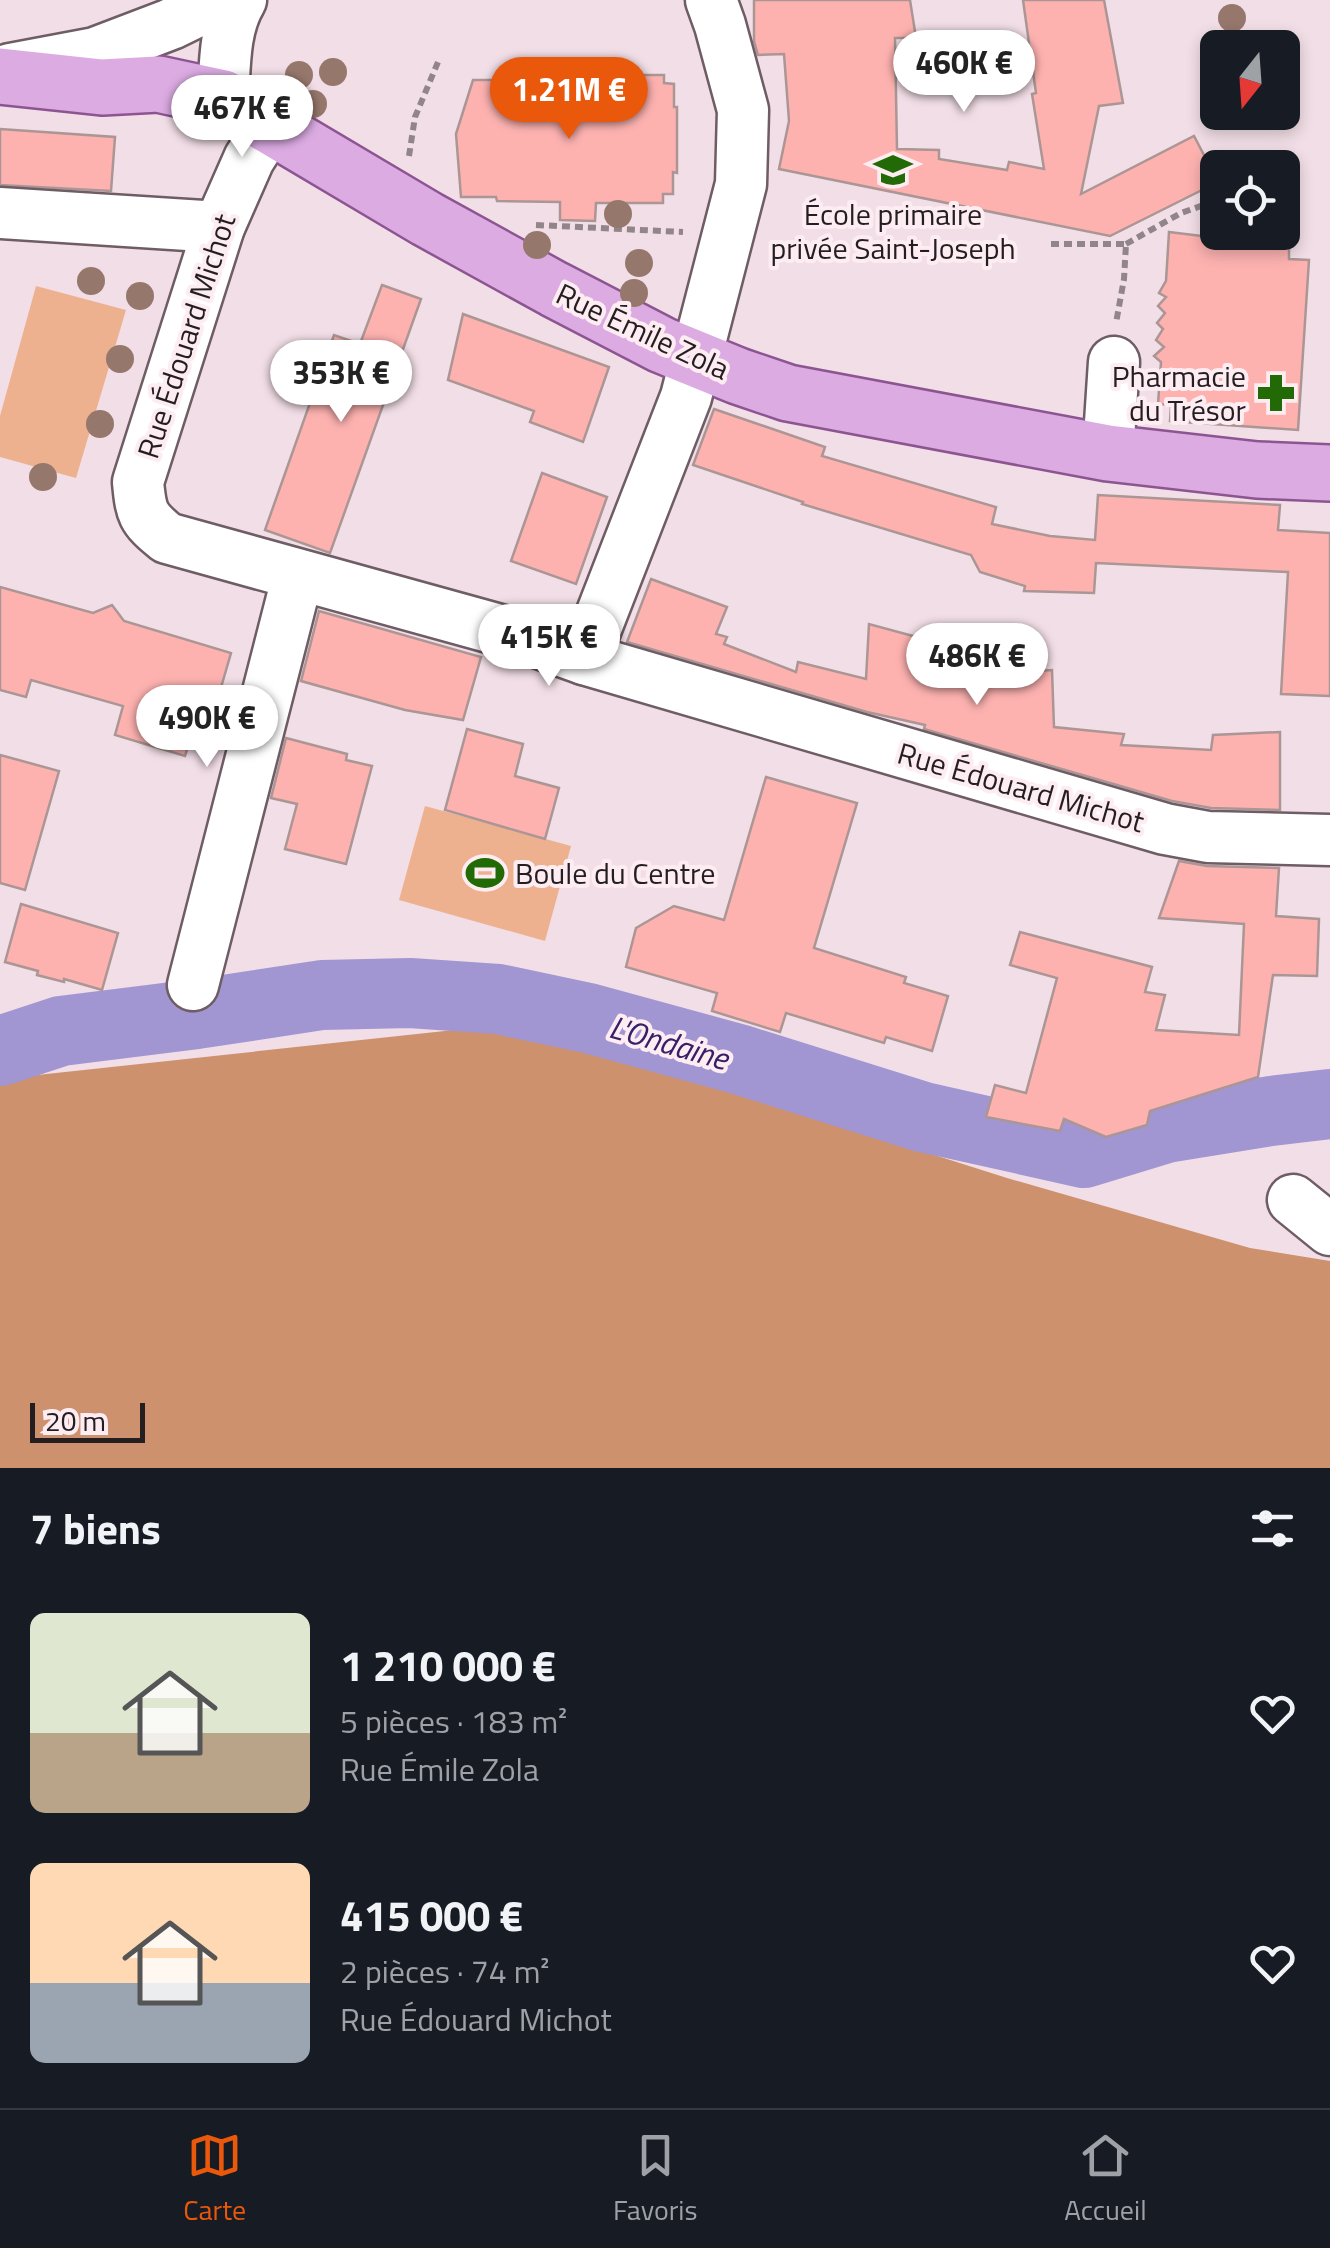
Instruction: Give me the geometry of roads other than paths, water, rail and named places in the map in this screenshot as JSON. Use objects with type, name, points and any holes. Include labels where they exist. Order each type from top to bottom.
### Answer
[{"type":"main road","name":"Rue Émile Zola","points":[[0,73],[102,86],[158,84],[224,98],[484,252],[647,337],[788,393],[1108,453],[1257,470],[1330,473]]},
{"type":"street","points":[[0,73],[94,53],[171,24],[220,0]]},
{"type":"street","points":[[224,98],[225,58],[233,13],[241,0]]},
{"type":"street","points":[[584,659],[686,397],[741,184],[743,110],[711,0]]},
{"type":"street","name":"Rue Édouard Michot","points":[[270,127],[249,159],[219,227],[138,482],[141,511],[167,538],[514,634],[584,659],[1165,829],[1208,837],[1330,840]]},
{"type":"street","points":[[0,213],[219,227]]},
{"type":"street","points":[[1108,453],[1114,362]]},
{"type":"street","points":[[193,985],[298,575]]},
{"type":"waterway","name":"L'Ondaine","points":[[0,1051],[61,1031],[322,995],[410,993],[498,999],[588,1018],[738,1059],[923,1117],[1084,1153],[1166,1128],[1330,1104]]},
{"type":"place","name":"École primaire privée Saint-Joseph","points":[[893,170]]},
{"type":"place","name":"Pharmacie du Trésor","points":[[1276,393]]},
{"type":"place","name":"Boule du Centre","points":[[485,873]]}]
